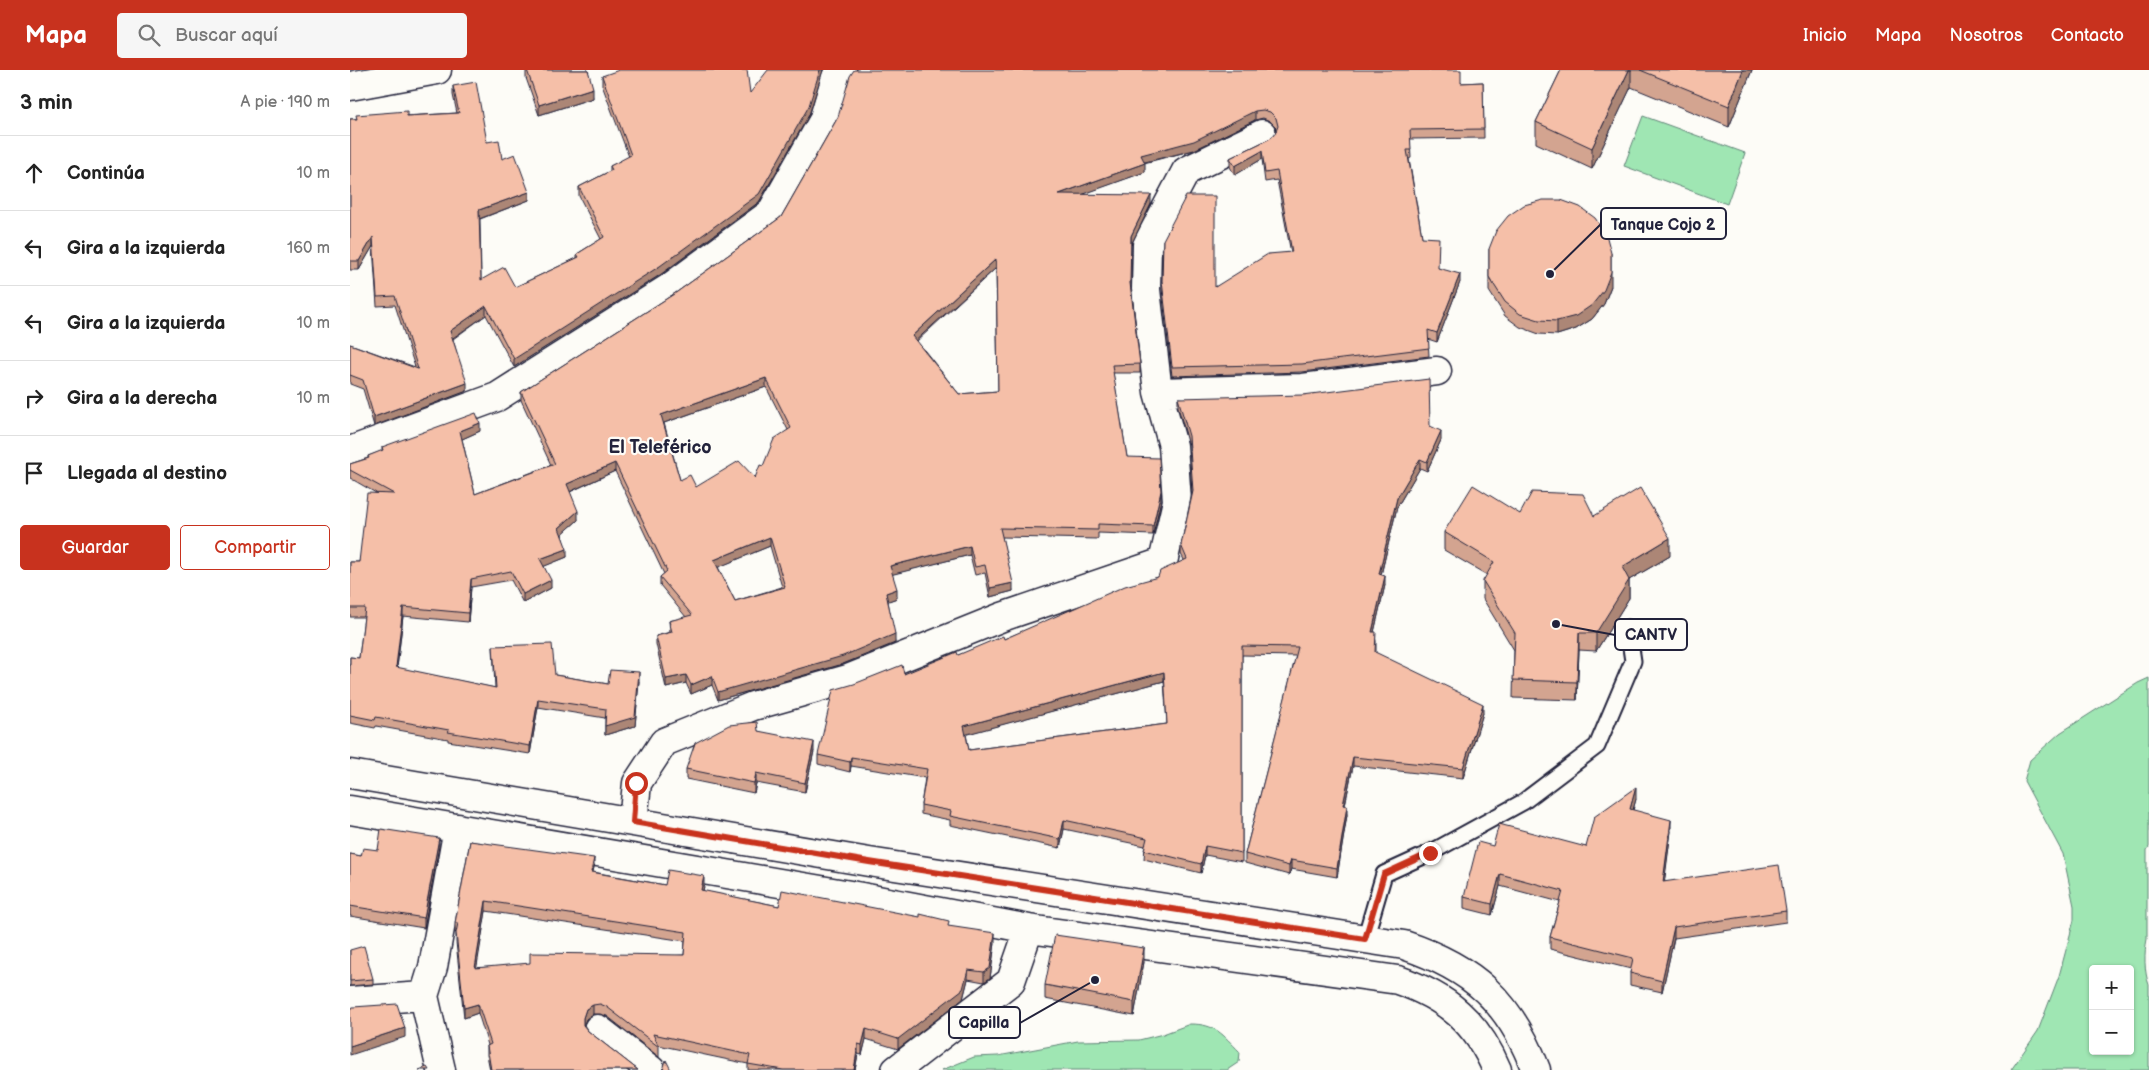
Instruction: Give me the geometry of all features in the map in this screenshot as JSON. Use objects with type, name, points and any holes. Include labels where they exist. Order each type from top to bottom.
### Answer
[{"type":"street","points":[[350,86],[437,70]]},
{"type":"street","points":[[350,451],[497,397],[669,288],[771,213],[823,121],[836,77],[842,70]]},
{"type":"street","points":[[633,822],[636,783],[664,742],[753,706],[848,679],[1002,617],[1163,562],[1177,502],[1173,446],[1158,392],[1146,290],[1147,245],[1186,171],[1262,134]]},
{"type":"street","points":[[1158,392],[1303,388],[1437,371]]},
{"type":"street","points":[[350,774],[869,862],[1404,945],[1454,965],[1496,999],[1513,1021],[1526,1045],[1536,1070]]},
{"type":"street","points":[[350,810],[862,897],[1029,929],[1398,980],[1421,988],[1442,1000],[1461,1015],[1477,1032],[1498,1070]]},
{"type":"street","points":[[441,1070],[424,996],[432,967],[458,828]]},
{"type":"street","points":[[896,1070],[1011,981],[1029,929]]},
{"type":"street","points":[[350,1001],[424,996]]},
{"type":"street","points":[[598,1030],[651,1070]]},
{"type":"lane","points":[[1365,939],[1384,874],[1430,853],[1523,802],[1597,746],[1633,661],[1628,628]]},
{"type":"green space","points":[[1643,116],[1745,153],[1727,204],[1624,166]]},
{"type":"green space","points":[[2149,678],[2149,847],[2147,850],[2147,939],[2145,968],[2149,985],[2149,1070],[2011,1070],[2038,1031],[2059,976],[2074,920],[2074,906],[2063,854],[2024,781],[2030,760],[2060,733],[2138,683]]},
{"type":"green space","points":[[1190,1024],[1199,1024],[1218,1031],[1240,1052],[1239,1062],[1227,1070],[942,1070],[974,1057],[998,1056],[1078,1041],[1139,1040]]},
{"type":"building","points":[[527,70],[588,70],[593,88],[539,105]]},
{"type":"building","points":[[619,70],[747,70],[750,93],[768,70],[820,70],[809,106],[759,194],[660,266],[514,359],[486,306],[450,331],[467,383],[374,417],[363,380],[350,375],[350,344],[418,369],[395,296],[377,297],[373,237],[359,261],[350,261],[350,119],[357,119],[356,115],[407,111],[407,116],[459,113],[453,86],[476,82],[487,142],[499,140],[502,159],[515,154],[529,192],[479,210],[481,280],[504,267],[515,287],[579,257],[577,254],[604,237],[579,187],[612,170],[610,166],[631,155],[602,76]]},
{"type":"building","points":[[854,70],[1461,70],[1461,83],[1483,82],[1484,129],[1410,130],[1411,150],[1407,150],[1422,237],[1439,238],[1438,268],[1460,274],[1437,333],[1428,330],[1429,348],[1302,364],[1172,367],[1162,281],[1163,240],[1186,196],[1215,196],[1215,287],[1268,254],[1292,252],[1277,171],[1265,173],[1262,151],[1235,166],[1230,158],[1269,139],[1275,134],[1278,126],[1276,118],[1270,112],[1263,110],[1255,111],[1194,141],[1141,155],[1145,163],[1059,194],[1151,195],[1131,236],[1130,283],[1140,364],[1112,365],[1127,457],[1159,458],[1161,491],[1153,526],[1098,524],[1098,530],[1000,528],[1013,583],[990,588],[985,565],[975,567],[970,546],[890,566],[897,589],[886,593],[895,634],[843,656],[718,692],[712,676],[691,685],[686,675],[666,679],[656,636],[672,632],[669,621],[692,615],[660,577],[667,571],[615,463],[567,484],[578,511],[559,528],[567,549],[540,559],[551,580],[523,594],[511,571],[471,579],[468,613],[403,607],[396,667],[496,688],[493,646],[552,644],[555,675],[608,684],[610,670],[639,672],[635,717],[605,726],[606,709],[538,699],[530,746],[376,717],[375,720],[350,715],[350,657],[359,658],[365,608],[350,608],[350,562],[359,562],[367,493],[394,494],[350,470],[350,464],[369,458],[368,456],[383,450],[382,447],[476,413],[480,423],[460,431],[475,494],[555,464],[521,392],[677,292],[781,217],[838,117],[850,76]],"holes":[[[996,259],[998,391],[959,394],[912,336]],[[766,378],[791,428],[774,439],[763,466],[760,465],[755,478],[739,461],[696,487],[690,475],[680,480],[661,415]],[[770,537],[785,587],[735,601],[714,560]]]},
{"type":"building","points":[[1561,70],[1629,70],[1592,148],[1536,122]]},
{"type":"building","points":[[1640,70],[1743,70],[1729,106]]},
{"type":"building","points":[[1543,200],[1561,200],[1580,207],[1595,218],[1606,234],[1611,253],[1611,272],[1604,290],[1592,305],[1576,316],[1557,321],[1539,320],[1520,314],[1505,302],[1489,277],[1489,249],[1496,231],[1508,216],[1524,205]]},
{"type":"building","points":[[1429,379],[1430,426],[1441,431],[1427,462],[1420,459],[1397,498],[1379,574],[1385,576],[1372,632],[1376,632],[1375,652],[1483,704],[1463,768],[1353,757],[1343,805],[1347,806],[1337,868],[1291,860],[1289,866],[1245,854],[1298,647],[1242,646],[1242,853],[1205,846],[1201,864],[1144,850],[1147,838],[1064,820],[1060,839],[950,816],[951,811],[921,805],[927,769],[851,757],[850,762],[818,755],[833,690],[854,684],[902,665],[904,674],[957,652],[958,655],[1003,636],[1004,639],[1125,586],[1158,577],[1160,571],[1187,559],[1181,545],[1193,491],[1189,436],[1178,398],[1303,395]],"holes":[[[1164,672],[1167,724],[969,750],[964,726]]]},
{"type":"building","points":[[1473,485],[1520,514],[1532,492],[1583,494],[1594,516],[1640,488],[1670,538],[1622,567],[1629,580],[1596,633],[1579,633],[1577,682],[1513,680],[1515,633],[1483,581],[1494,562],[1444,532]]},
{"type":"building","points":[[757,722],[758,731],[814,742],[805,783],[756,773],[754,783],[686,769],[695,743],[729,725]]},
{"type":"building","points":[[1636,787],[1630,809],[1671,820],[1663,882],[1779,865],[1786,911],[1674,927],[1662,981],[1630,973],[1633,958],[1550,937],[1563,891],[1500,874],[1492,904],[1464,897],[1478,842],[1493,846],[1499,824],[1586,847],[1594,817]]},
{"type":"building","points":[[381,829],[439,838],[424,918],[350,906],[350,854],[361,856],[363,848],[378,850]]},
{"type":"building","points":[[470,841],[594,858],[591,872],[665,885],[668,870],[704,876],[701,890],[779,906],[782,890],[920,917],[920,914],[949,921],[948,926],[995,933],[990,968],[984,972],[968,970],[963,989],[898,1039],[866,1029],[862,1045],[858,1044],[854,1070],[783,1070],[748,1064],[750,1055],[653,1034],[659,1047],[607,1007],[600,1004],[586,1009],[583,1025],[638,1070],[491,1070],[487,1046],[491,1044],[478,1004],[464,1008],[456,933],[458,923],[455,923]],"holes":[[[486,901],[686,932],[684,955],[530,953],[530,963],[475,968]]]},
{"type":"building","points":[[1055,935],[1144,948],[1134,1002],[1045,985]]},
{"type":"building","points":[[364,946],[373,979],[350,981],[350,950]]},
{"type":"building","points":[[397,1004],[405,1028],[350,1046],[350,1009],[353,1007]]},
{"type":"building","points":[[666,1060],[671,1070],[663,1070]]},
{"type":"place","name":"Tanque Cojo 2","points":[[1550,274]]},
{"type":"place","name":"CANTV","points":[[1556,624]]},
{"type":"place","name":"Capilla","points":[[1095,980]]},
{"type":"district","name":"El Teleférico","points":[[660,447]]},
{"type":"route","points":[[636,783],[633,822],[869,862],[1365,939],[1384,874],[1430,853]]}]
